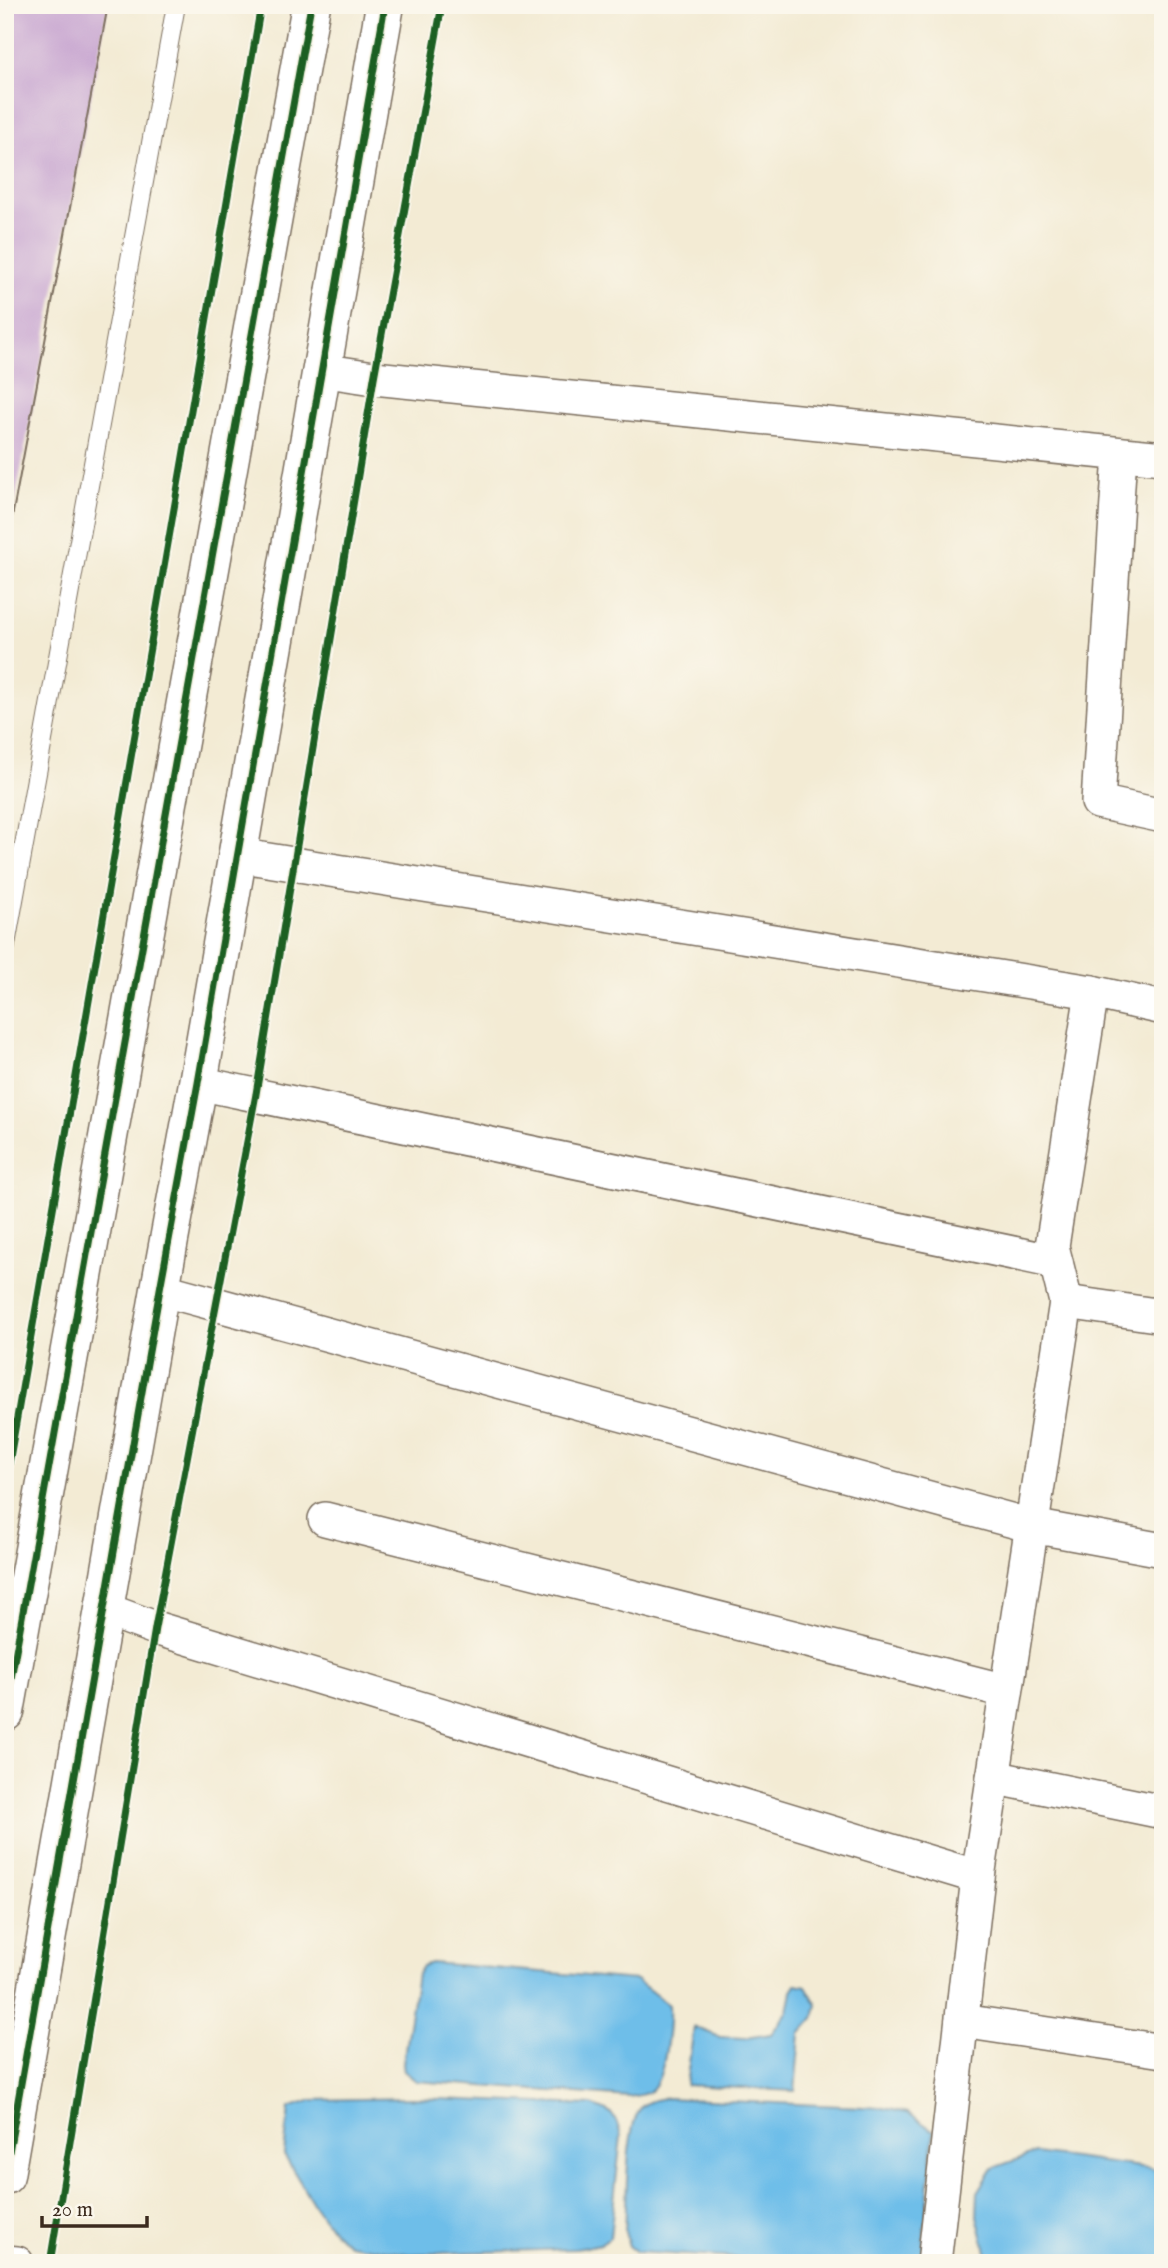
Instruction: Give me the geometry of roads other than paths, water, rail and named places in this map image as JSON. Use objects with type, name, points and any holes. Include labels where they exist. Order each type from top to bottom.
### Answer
[{"type":"highway","points":[[5,1712],[311,5]]},
{"type":"highway","points":[[5,2175],[198,1083],[384,5]]},
{"type":"street","points":[[320,370],[374,378],[1163,458]]},
{"type":"street","points":[[1120,454],[1098,802],[1163,816]]},
{"type":"street","points":[[237,855],[1092,992],[1163,1008]]},
{"type":"street","points":[[934,2263],[978,1877],[1066,1301],[1052,1246],[1092,992]]},
{"type":"street","points":[[198,1083],[1056,1262]]},
{"type":"street","points":[[160,1289],[1031,1526],[1163,1550]]},
{"type":"street","points":[[1066,1301],[1163,1316]]},
{"type":"street","points":[[326,1519],[1006,1691]]},
{"type":"street","points":[[104,1609],[155,1628],[978,1877]]},
{"type":"street","points":[[993,1777],[1163,1812]]},
{"type":"street","points":[[962,2021],[1163,2051]]},
{"type":"street","points":[[5,2262],[18,2263]]},
{"type":"lane","points":[[5,950],[176,5]]},
{"type":"water","points":[[431,1963],[636,1980],[669,2005],[666,2051],[655,2085],[648,2092],[629,2097],[416,2081],[404,2071],[403,2063],[417,1974],[422,1966]]},
{"type":"water","points":[[796,1984],[806,1986],[817,2005],[814,2018],[800,2034],[795,2091],[686,2085],[694,2027],[720,2037],[746,2038],[771,2034],[788,2011]]},
{"type":"water","points":[[412,2098],[591,2105],[609,2112],[615,2118],[621,2136],[610,2237],[600,2244],[576,2249],[409,2254],[349,2244],[336,2234],[317,2210],[284,2155],[289,2108],[312,2100]]},
{"type":"water","points":[[665,2098],[884,2108],[908,2113],[934,2131],[922,2255],[914,2263],[819,2263],[637,2252],[629,2246],[625,2232],[632,2133],[642,2106]]},
{"type":"water","points":[[1035,2153],[1163,2172],[1163,2263],[996,2263],[987,2256],[977,2216],[978,2192],[993,2168]]}]
